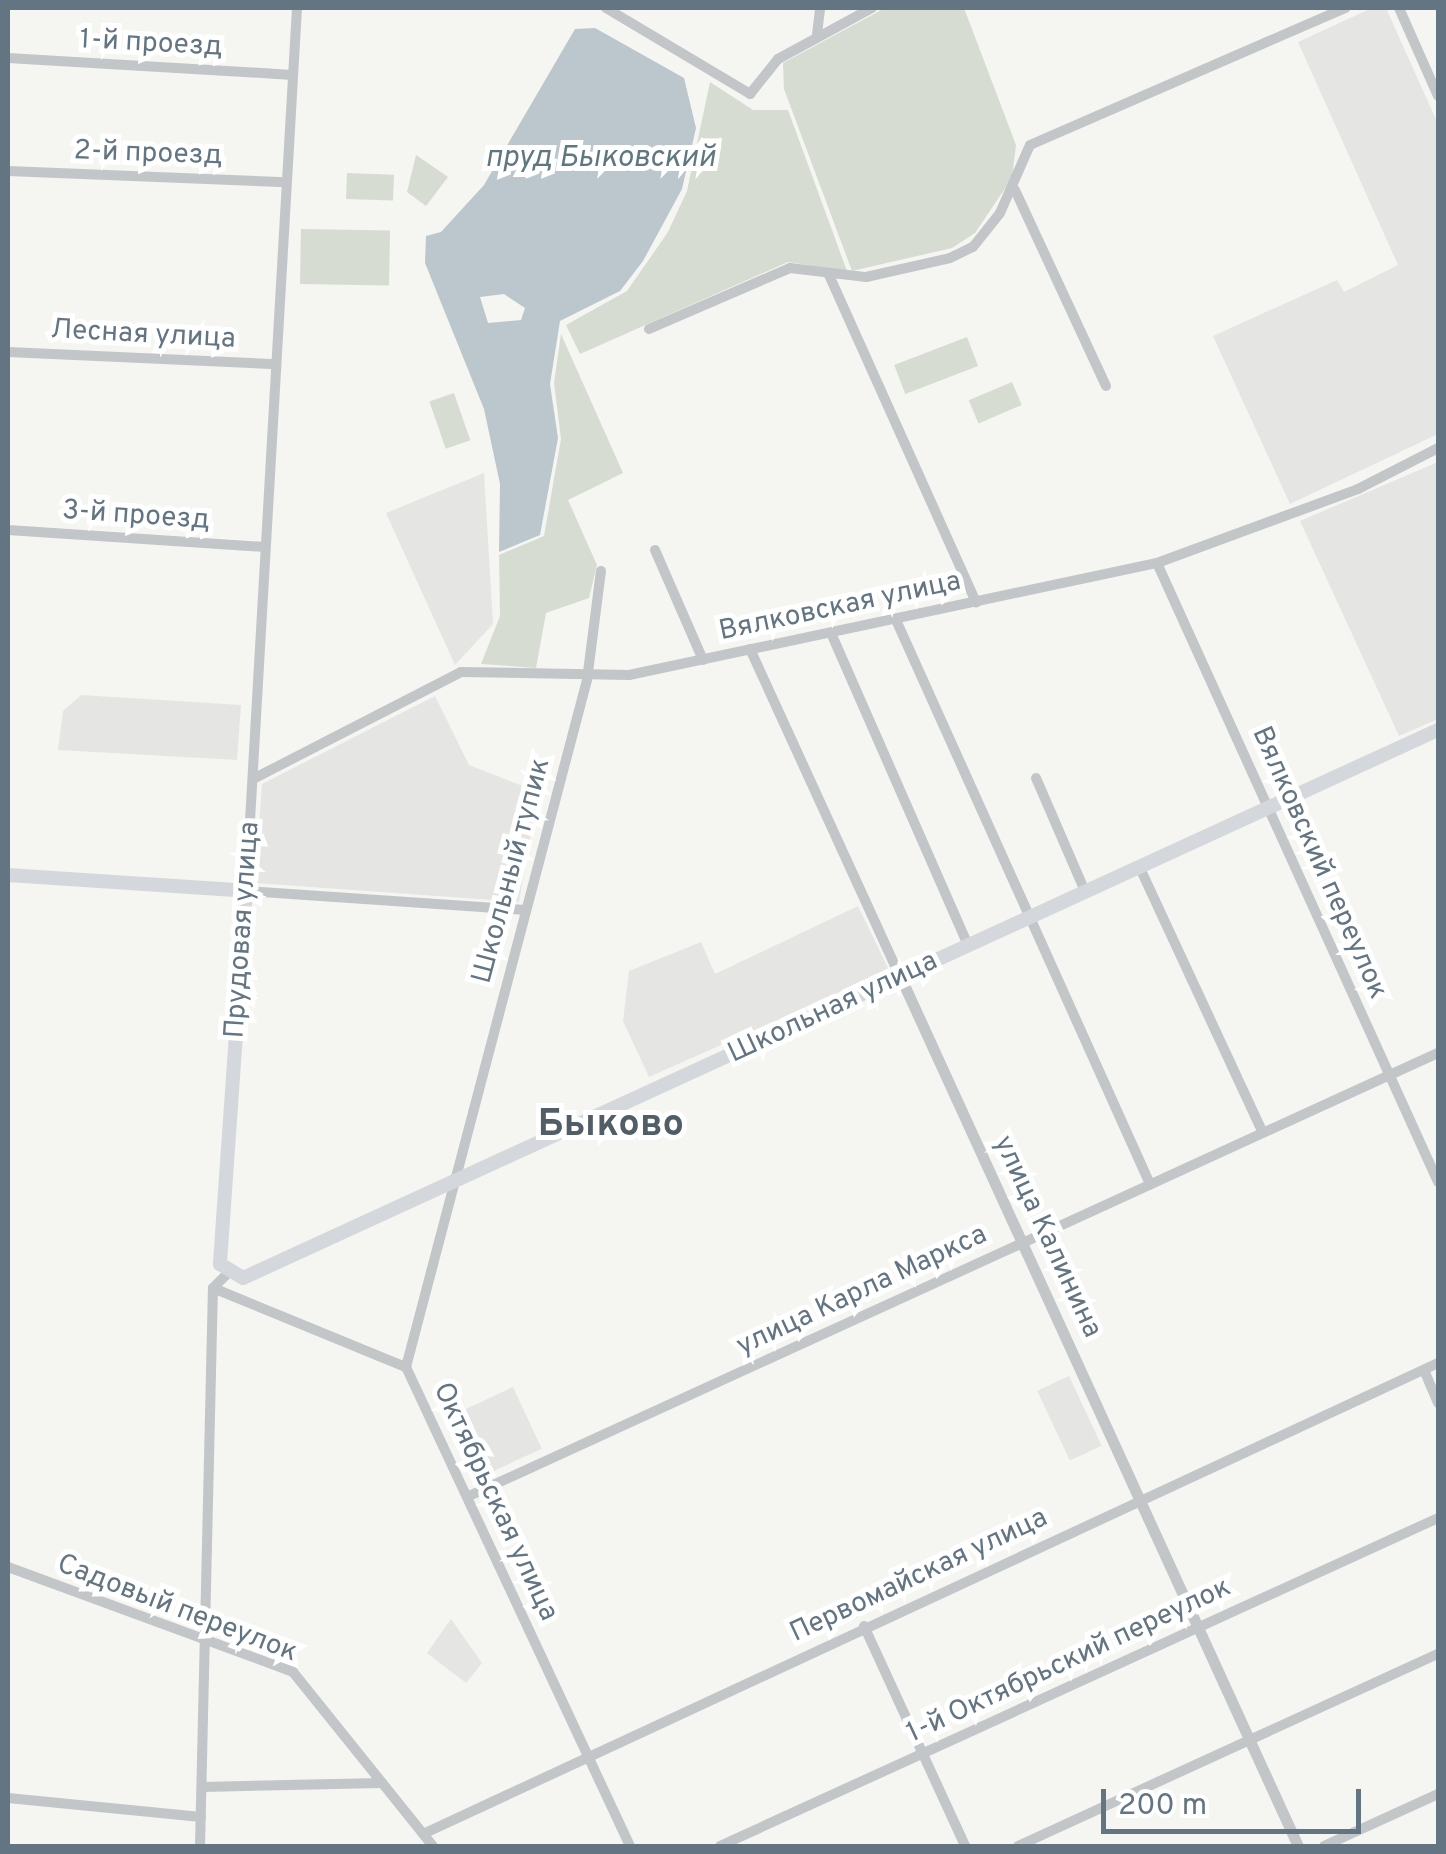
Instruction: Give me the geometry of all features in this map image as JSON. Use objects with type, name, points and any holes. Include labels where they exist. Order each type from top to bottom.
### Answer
[{"type":"main road","name":"Школьная улица","points":[[226,1274],[243,1278],[1438,730]]},
{"type":"main road","points":[[8,875],[246,891]]},
{"type":"main road","name":"Прудовая улица","points":[[226,1274],[246,891]]},
{"type":"street","name":"Прудовая улица","points":[[246,891],[261,548],[297,8]]},
{"type":"street","points":[[606,8],[750,94],[816,34],[872,8]]},
{"type":"street","points":[[816,34],[820,8]]},
{"type":"street","points":[[649,328],[790,268],[866,277],[950,258],[973,247],[1015,190],[1030,145],[1345,8]]},
{"type":"street","points":[[1399,8],[1438,96]]},
{"type":"street","name":"1-й проезд","points":[[8,58],[292,75]]},
{"type":"street","name":"2-й проезд","points":[[8,171],[286,182]]},
{"type":"street","points":[[1015,190],[1106,386]]},
{"type":"street","points":[[829,275],[976,602]]},
{"type":"street","name":"Лесная улица","points":[[8,352],[276,364]]},
{"type":"street","name":"Вялковская улица","points":[[252,779],[461,672],[587,680],[703,660],[1157,563],[1358,489],[1438,448]]},
{"type":"street","name":"3-й проезд","points":[[8,530],[261,548]]},
{"type":"street","points":[[655,550],[703,660]]},
{"type":"street","name":"Вялковский переулок","points":[[1157,563],[1438,1182]]},
{"type":"street","name":"Школьный тупик","points":[[406,1367],[452,1180],[587,680],[601,571]]},
{"type":"street","points":[[896,620],[1150,1184]]},
{"type":"street","points":[[831,633],[968,945]]},
{"type":"street","name":"улица Калинина","points":[[750,649],[1298,1846]]},
{"type":"street","points":[[1036,778],[1086,891]]},
{"type":"street","points":[[1139,866],[1263,1133]]},
{"type":"street","points":[[246,891],[526,910]]},
{"type":"street","name":"улица Карла Маркса","points":[[469,1496],[1438,1054]]},
{"type":"street","points":[[200,1846],[213,1288],[226,1274]]},
{"type":"street","name":"Октябрьская улица","points":[[213,1288],[406,1367],[630,1846]]},
{"type":"street","name":"Первомайская улица","points":[[422,1834],[586,1752],[1438,1363]]},
{"type":"street","points":[[1424,1370],[1438,1403]]},
{"type":"street","name":"1-й Октябрьский переулок","points":[[720,1846],[1438,1518]]},
{"type":"street","name":"Садовый переулок","points":[[8,1568],[293,1672],[433,1846]]},
{"type":"street","points":[[864,1626],[965,1846]]},
{"type":"street","points":[[1018,1846],[1438,1654]]},
{"type":"street","points":[[202,1787],[382,1783]]},
{"type":"street","points":[[1324,1846],[1438,1794]]},
{"type":"street","points":[[8,1798],[201,1818]]},
{"type":"shaded area","points":[[885,8],[964,8],[1016,145],[1012,178],[975,233],[952,248],[852,271],[784,89],[783,63]]},
{"type":"shaded area","points":[[1372,8],[1386,8],[1438,124],[1438,434],[1290,504],[1213,336],[1337,280],[1344,292],[1398,265],[1298,42]]},
{"type":"shaded area","points":[[710,82],[753,110],[788,110],[847,271],[788,262],[580,354],[566,325],[627,291],[668,232],[687,191]]},
{"type":"shaded area","points":[[416,155],[448,177],[426,206],[407,192]]},
{"type":"shaded area","points":[[347,173],[394,175],[393,201],[346,199]]},
{"type":"shaded area","points":[[301,229],[390,231],[389,286],[300,284]]},
{"type":"shaded area","points":[[561,334],[623,473],[568,500],[597,565],[589,598],[546,613],[536,668],[481,664],[500,616],[499,555],[544,536],[561,439],[554,383]]},
{"type":"shaded area","points":[[967,337],[978,366],[905,394],[894,365]]},
{"type":"shaded area","points":[[1012,382],[1022,405],[979,423],[969,400]]},
{"type":"shaded area","points":[[454,393],[470,440],[446,449],[429,401]]},
{"type":"shaded area","points":[[1438,462],[1438,719],[1399,736],[1300,521]]},
{"type":"shaded area","points":[[484,473],[493,624],[455,665],[386,513]]},
{"type":"shaded area","points":[[81,695],[241,705],[237,760],[58,750],[63,711]]},
{"type":"shaded area","points":[[435,696],[469,765],[538,792],[519,902],[255,883],[262,784]]},
{"type":"shaded area","points":[[858,906],[889,970],[649,1077],[623,1021],[629,971],[701,942],[715,974]]},
{"type":"shaded area","points":[[1069,1376],[1102,1446],[1070,1461],[1037,1391]]},
{"type":"shaded area","points":[[513,1387],[542,1449],[484,1476],[455,1414]]},
{"type":"shaded area","points":[[451,1619],[482,1663],[466,1683],[427,1653]]},
{"type":"water","name":"пруд Быковский","points":[[595,28],[684,78],[696,128],[682,189],[643,261],[620,291],[560,321],[550,384],[558,438],[540,535],[499,552],[500,484],[484,409],[425,263],[426,236],[441,232],[484,185],[575,29]],"holes":[[[504,294],[525,308],[521,320],[488,323],[480,297]]]},
{"type":"district","name":"Быково","points":[[611,1126]]}]
